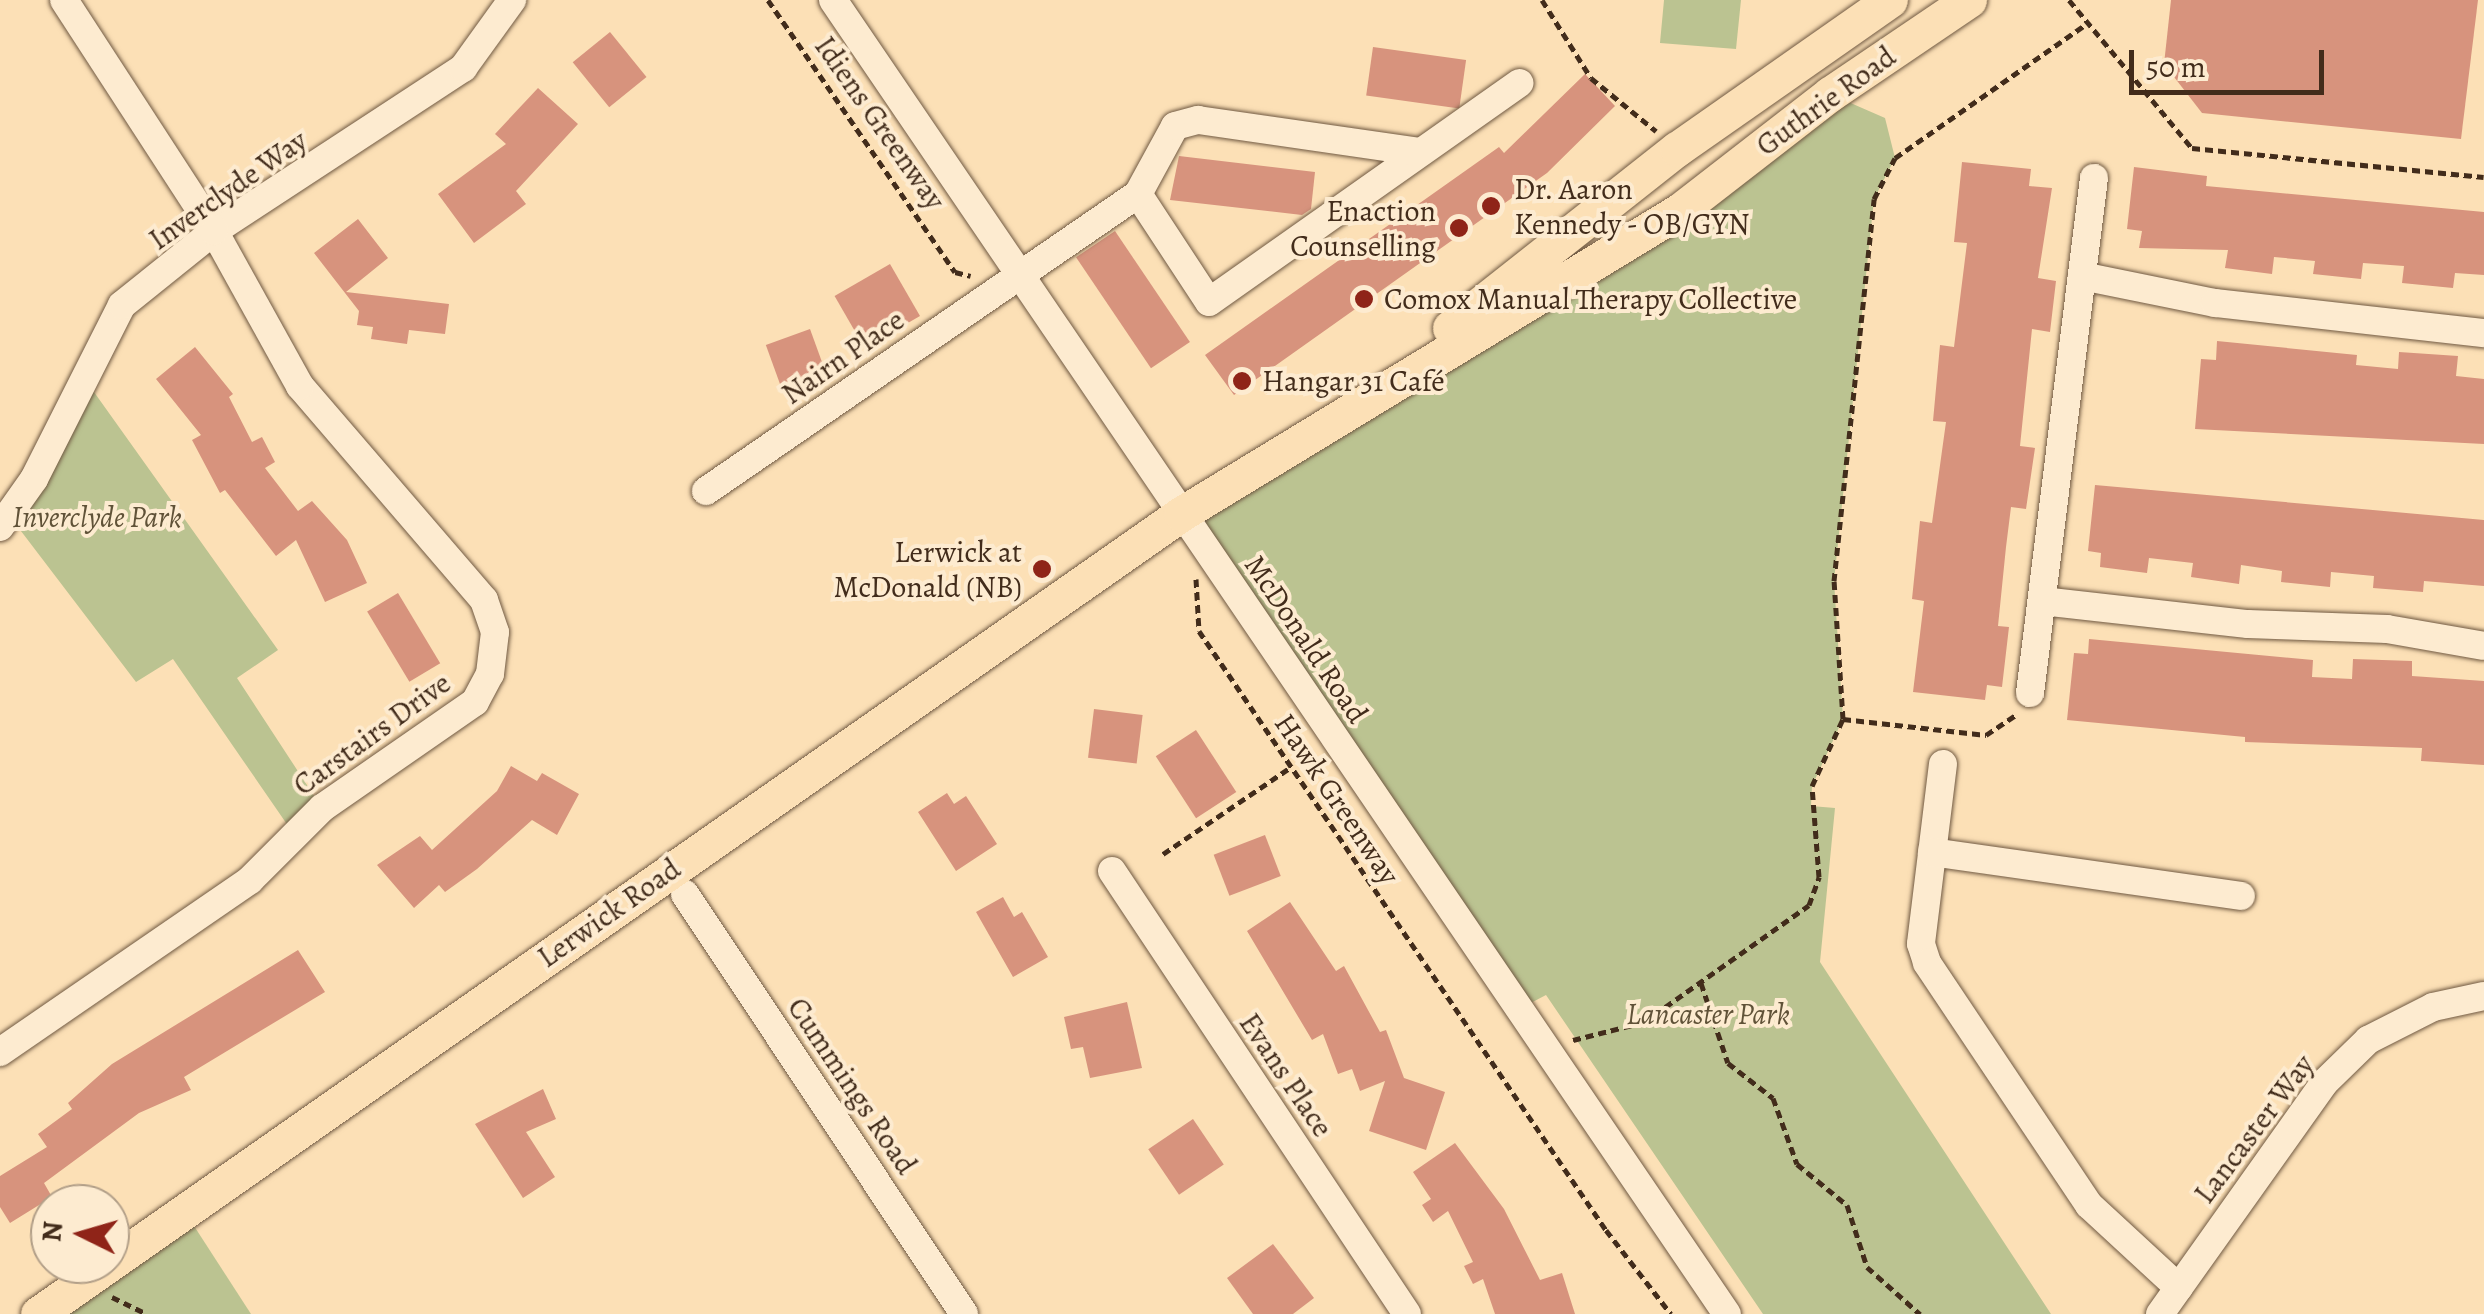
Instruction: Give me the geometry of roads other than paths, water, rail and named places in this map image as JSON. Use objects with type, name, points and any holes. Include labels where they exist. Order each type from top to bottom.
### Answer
[{"type":"main road","name":"Guthrie Road","points":[[1327,424],[1677,149],[1890,0]]},
{"type":"main road","name":"Guthrie Road","points":[[1181,514],[1679,211],[1830,94],[1969,0]]},
{"type":"main road","name":"Lerwick Road","points":[[38,1314],[1181,514]]},
{"type":"street","name":"Carstairs Drive","points":[[0,1052],[250,880],[322,808],[475,702],[490,674],[495,632],[484,600],[300,386],[214,231],[64,0]]},
{"type":"street","name":"Inverclyde Way","points":[[3,517],[34,480],[122,304],[214,231],[463,68],[512,0]]},
{"type":"street","name":"McDonald Road","points":[[834,0],[1726,1314]]},
{"type":"street","points":[[1421,152],[1198,120],[1175,126],[1162,140],[1138,194],[1208,302],[1520,83]]},
{"type":"street","points":[[2030,693],[2094,178]]},
{"type":"street","name":"Nairn Place","points":[[706,491],[1138,194]]},
{"type":"street","points":[[2082,276],[2215,304],[2484,333]]},
{"type":"street","points":[[2042,601],[2248,624],[2387,630],[2484,646]]},
{"type":"street","points":[[1943,764],[1921,944],[1927,963],[2088,1205],[2179,1288]]},
{"type":"street","points":[[1932,852],[2241,896]]},
{"type":"street","name":"Evans Place","points":[[1112,871],[1407,1314]]},
{"type":"street","name":"Cummings Road","points":[[686,894],[964,1314]]},
{"type":"street","name":"Lancaster Way","points":[[2160,1314],[2324,1082],[2368,1040],[2433,1007],[2484,996]]},
{"type":"place","name":"Dr. Aaron Kennedy - OB/GYN","points":[[1491,206]]},
{"type":"place","name":"Enaction Counselling","points":[[1459,228]]},
{"type":"place","name":"Comox Manual Therapy Collective","points":[[1364,299]]},
{"type":"place","name":"Hangar 31 Café","points":[[1242,381]]},
{"type":"place","name":"Lerwick at McDonald (NB)","points":[[1042,569]]},
{"type":"park label","name":"Inverclyde Park","points":[[97,517]]},
{"type":"park label","name":"Lancaster Park","points":[[1708,1014]]}]
